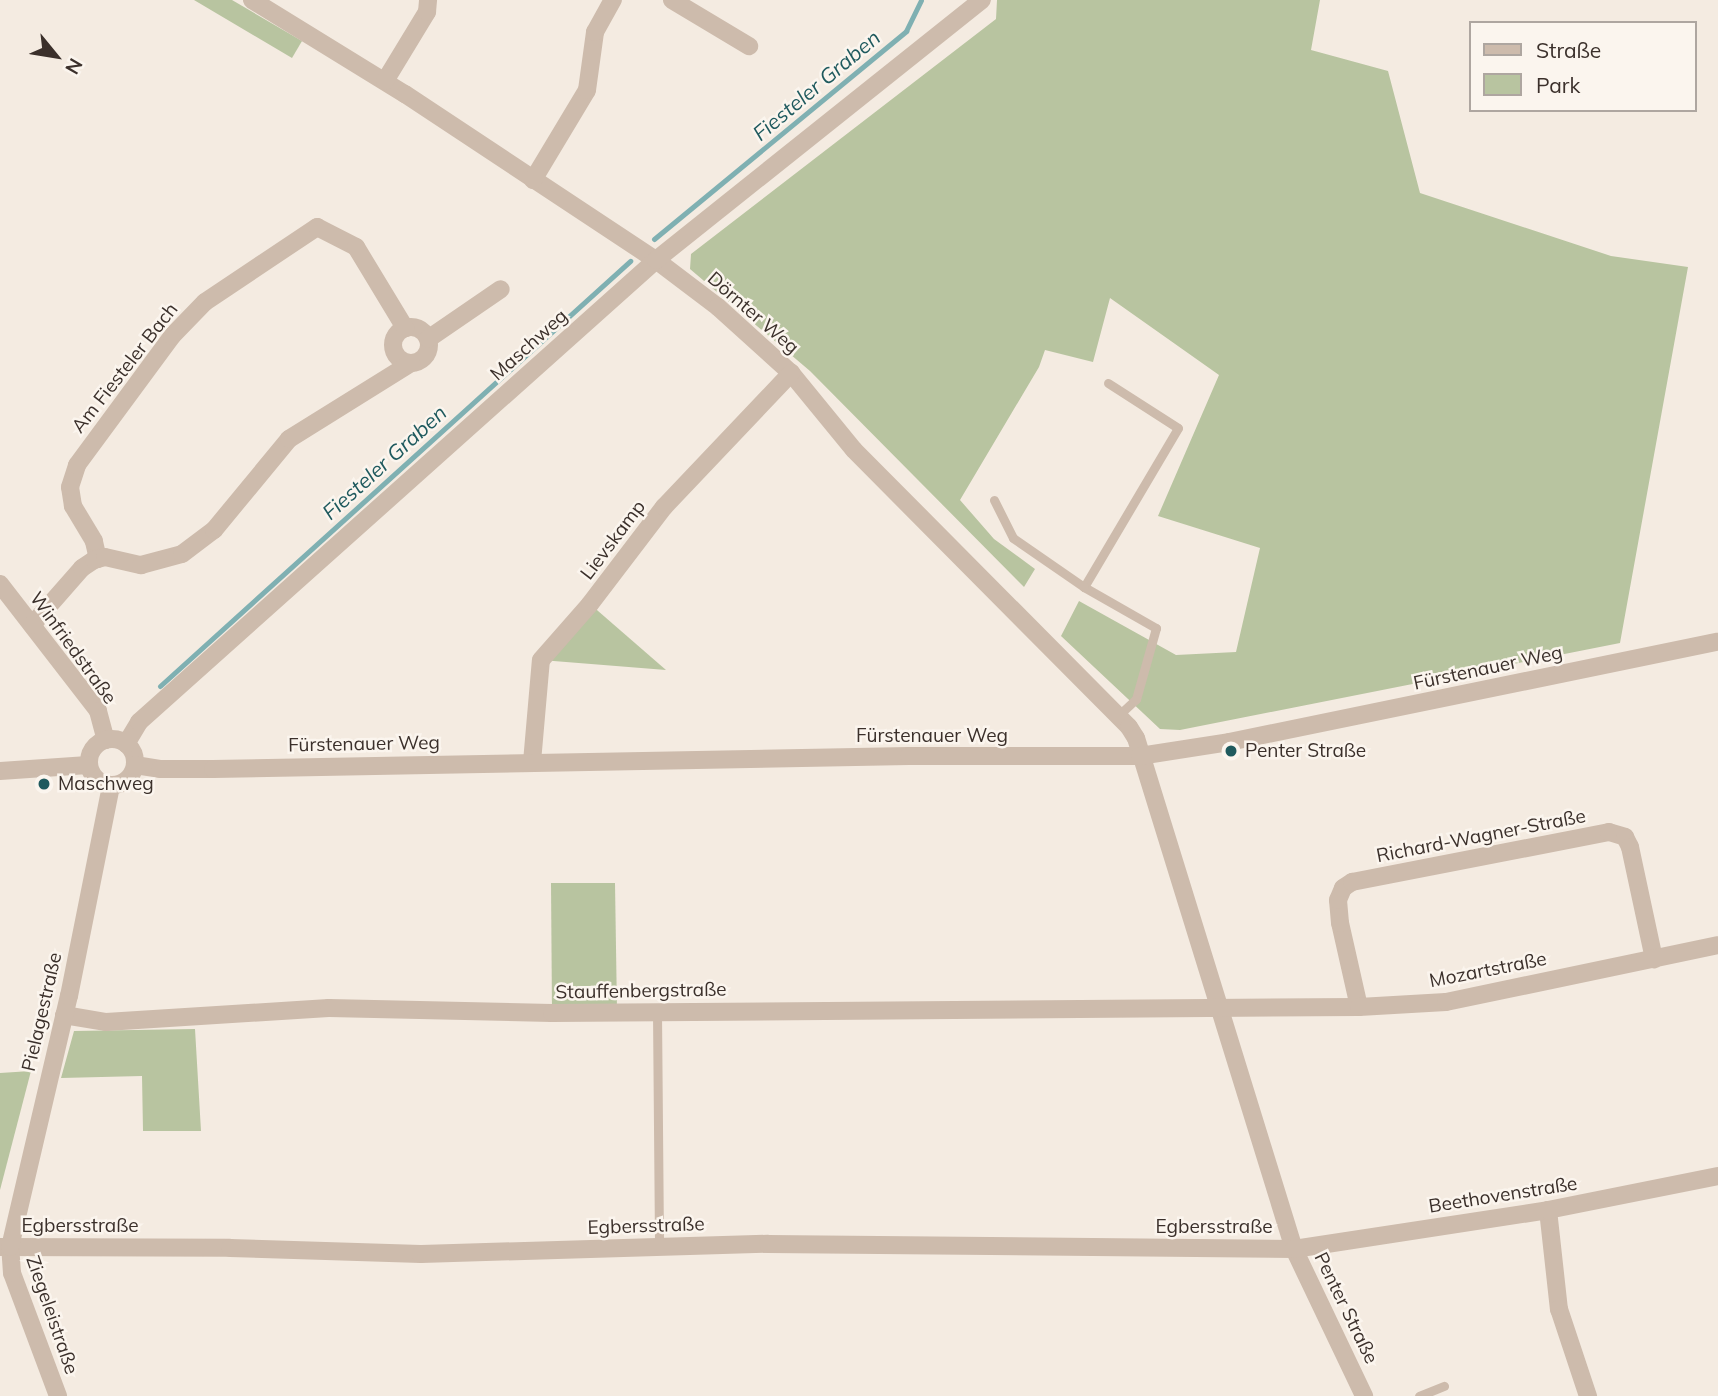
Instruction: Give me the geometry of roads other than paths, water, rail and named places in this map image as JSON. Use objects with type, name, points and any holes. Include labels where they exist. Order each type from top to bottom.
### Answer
[{"type":"street","name":"Dörnter Weg","points":[[252,0],[384,81],[656,260],[718,307],[791,373],[854,450],[1118,716],[1136,738],[1140,756]]},
{"type":"street","points":[[384,81],[427,12],[428,0]]},
{"type":"street","points":[[533,180],[587,90],[596,32],[613,0]]},
{"type":"street","points":[[672,0],[749,46]]},
{"type":"street","name":"Maschweg","points":[[126,744],[139,722],[656,260],[982,0]]},
{"type":"street","name":"Am Fiesteler Bach","points":[[98,559],[94,541],[74,506],[71,486],[77,466],[172,336],[205,302],[317,227],[356,247],[405,328]]},
{"type":"street","points":[[32,625],[82,568],[98,559],[105,557],[141,565],[182,554],[214,530],[289,439],[423,358],[428,339],[501,289]]},
{"type":"street","points":[[411,363],[399,359],[393,348],[395,336],[405,328],[421,330],[428,339]]},
{"type":"street","name":"Lievskamp","points":[[532,762],[541,660],[590,604],[664,507],[791,373]]},
{"type":"street","name":"Winfriedstraße","points":[[0,584],[98,711],[106,740]]},
{"type":"street","name":"Fürstenauer Weg","points":[[135,765],[186,769],[532,762],[1140,756],[1229,742],[1718,642]]},
{"type":"street","points":[[106,740],[126,744],[134,756],[135,765],[125,782],[111,786],[94,778],[88,765],[94,746],[106,740]]},
{"type":"street","name":"Penter Straße","points":[[1140,756],[1221,1007],[1294,1249],[1364,1396]]},
{"type":"street","points":[[0,771],[88,765]]},
{"type":"street","name":"Pielagestraße","points":[[5,1247],[64,1015],[111,786]]},
{"type":"street","name":"Richard-Wagner-Straße","points":[[1359,1007],[1340,923],[1338,900],[1343,888],[1352,882],[1609,832],[1625,837],[1630,847],[1654,958]]},
{"type":"street","name":"Mozartstraße","points":[[1221,1007],[1359,1007],[1446,1002],[1718,945]]},
{"type":"street","name":"Stauffenbergstraße","points":[[64,1015],[106,1022],[329,1008],[657,1012],[1221,1007]]},
{"type":"street","name":"Beethovenstraße","points":[[1294,1249],[1548,1210],[1718,1176]]},
{"type":"street","points":[[1548,1210],[1559,1309],[1588,1396]]},
{"type":"street","name":"Egbersstraße","points":[[5,1247],[230,1248],[421,1254],[768,1244],[1294,1249]]},
{"type":"street","name":"Ziegeleistraße","points":[[5,1247],[12,1273],[58,1396]]},
{"type":"lane","points":[[1084,587],[1178,428],[1108,383]]},
{"type":"lane","points":[[994,499],[1013,538],[1084,587],[1156,628],[1136,699],[1118,716]]},
{"type":"lane","points":[[657,1012],[659,1247]]},
{"type":"lane","points":[[1419,1396],[1444,1386]]},
{"type":"waterway","name":"Fiesteler Graben","points":[[654,239],[906,31],[921,0]]},
{"type":"waterway","name":"Fiesteler Graben","points":[[160,686],[630,261]]},
{"type":"place","name":"Penter Straße","points":[[1231,751]]},
{"type":"place","name":"Maschweg","points":[[44,784]]}]
